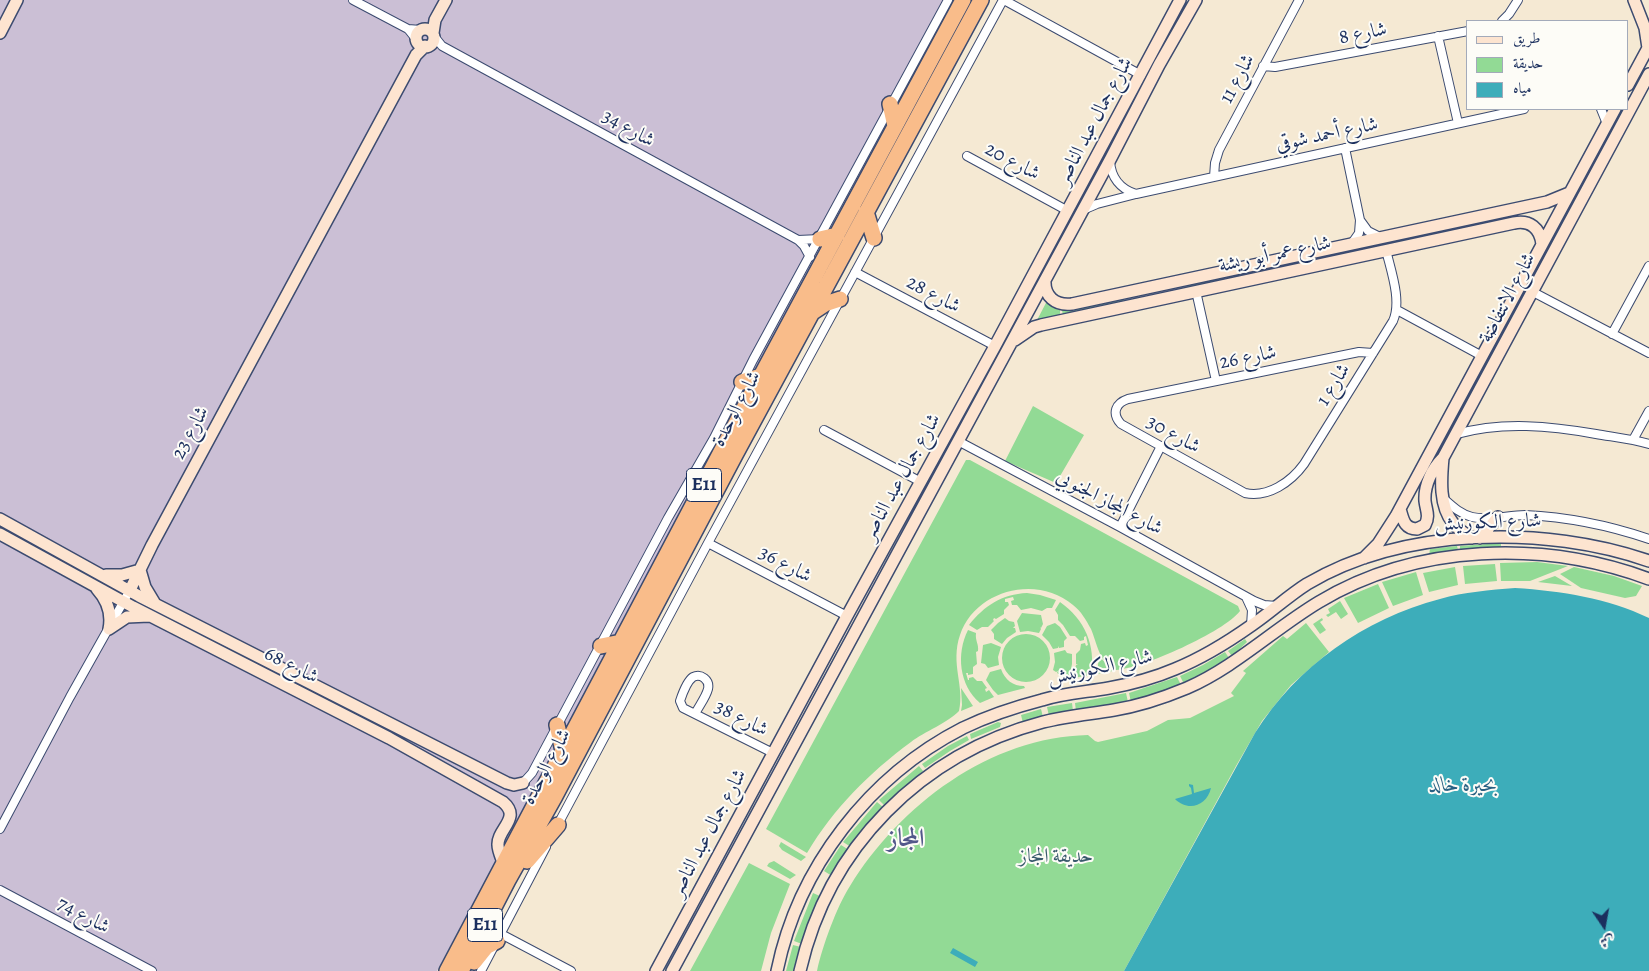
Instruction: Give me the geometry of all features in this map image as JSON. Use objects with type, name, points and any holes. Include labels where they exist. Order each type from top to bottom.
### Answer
[{"type":"highway","name":"شارع الوحدة","points":[[447,971],[963,0]]},
{"type":"highway","name":"شارع الوحدة","points":[[462,971],[508,880],[555,796],[735,455],[980,0]]},
{"type":"highway","points":[[890,104],[895,126]]},
{"type":"highway","points":[[866,212],[874,238]]},
{"type":"highway","points":[[820,239],[837,234]]},
{"type":"highway","points":[[812,313],[825,304],[840,299]]},
{"type":"highway","points":[[742,382],[762,376]]},
{"type":"highway","points":[[601,646],[621,642]]},
{"type":"highway","points":[[557,725],[564,751]]},
{"type":"highway","points":[[508,880],[526,863],[558,825]]},
{"type":"highway","points":[[466,971],[482,950],[499,938]]},
{"type":"street","points":[[0,32],[17,0]]},
{"type":"street","points":[[353,0],[427,38],[446,0]]},
{"type":"street","points":[[522,783],[532,773],[668,518],[714,438],[890,104],[948,0]]},
{"type":"street","points":[[481,971],[708,543],[1003,0],[1141,75]]},
{"type":"street","name":"شارع جمال عبد الناصر","points":[[656,971],[1068,211],[1180,0]]},
{"type":"street","name":"شارع جمال عبد الناصر","points":[[672,971],[1111,158],[1159,65],[1196,0]]},
{"type":"street","name":"شارع 11","points":[[1214,177],[1215,163],[1220,150],[1299,0]]},
{"type":"street","points":[[1503,20],[1518,0]]},
{"type":"street","points":[[1630,82],[1648,47],[1644,28],[1634,0]]},
{"type":"street","points":[[1159,65],[1160,55],[1174,29],[1170,24],[1167,26]]},
{"type":"street","name":"شارع 8","points":[[1263,66],[1275,67],[1466,31]]},
{"type":"street","points":[[1438,36],[1458,123]]},
{"type":"street","name":"شارع 23","points":[[0,829],[70,697],[124,602],[152,545],[416,55],[427,38]]},
{"type":"street","name":"شارع 34","points":[[427,38],[798,240],[810,257]]},
{"type":"street","name":"شارع الانتفاضة","points":[[1476,538],[1459,530],[1451,521],[1446,511],[1441,478],[1444,458],[1649,74]]},
{"type":"street","points":[[1629,108],[1638,84],[1636,80],[1630,82]]},
{"type":"street","name":"شارع أحمد شوقي","points":[[1082,211],[1093,205],[1136,194],[1519,110]]},
{"type":"street","points":[[1601,110],[1607,124]]},
{"type":"street","name":"شارع الانتفاضة","points":[[1363,559],[1378,544],[1400,509],[1614,110]]},
{"type":"street","points":[[1346,148],[1360,220],[1359,233],[1352,244]]},
{"type":"street","name":"شارع 20","points":[[967,156],[1068,211]]},
{"type":"street","points":[[1111,158],[1112,173],[1117,182],[1125,190],[1136,194]]},
{"type":"street","name":"شارع عمر أبو ريشة","points":[[1045,280],[1049,296],[1057,302],[1066,305],[1547,202],[1570,193]]},
{"type":"street","points":[[1360,220],[1368,231],[1380,237]]},
{"type":"street","points":[[1414,244],[1422,237],[1454,228],[1455,221]]},
{"type":"street","name":"شارع عمر أبو ريشة","points":[[1010,345],[1021,335],[1041,325],[1519,222],[1525,222],[1534,227],[1541,236],[1542,244]]},
{"type":"street","points":[[798,240],[820,239]]},
{"type":"street","points":[[1386,250],[1396,296],[1397,310],[1482,356]]},
{"type":"street","points":[[1612,334],[1649,266]]},
{"type":"street","name":"شارع 28","points":[[855,272],[995,346]]},
{"type":"street","points":[[1134,304],[1133,299],[1136,295],[1167,289],[1176,281]]},
{"type":"street","points":[[1196,291],[1216,381]]},
{"type":"street","points":[[1533,292],[1649,353]]},
{"type":"street","name":"شارع 1","points":[[1240,490],[1251,494],[1265,493],[1297,474],[1393,321],[1397,310]]},
{"type":"street","name":"شارع 26","points":[[1128,399],[1359,352],[1373,353]]},
{"type":"street","name":"شارع 30","points":[[1128,399],[1121,402],[1116,409],[1116,417],[1120,424],[1240,490]]},
{"type":"street","points":[[1633,440],[1649,411]]},
{"type":"street","points":[[1457,434],[1482,428],[1522,426],[1570,430],[1649,444]]},
{"type":"street","points":[[824,430],[921,482],[924,488],[912,512],[917,516]]},
{"type":"street","name":"شارع المجاز الجنوبي","points":[[958,441],[1259,603],[1277,606]]},
{"type":"street","points":[[1120,527],[1161,446]]},
{"type":"street","points":[[1400,509],[1404,522],[1408,527],[1417,529],[1425,525],[1428,516],[1425,500],[1426,486],[1431,474],[1444,458]]},
{"type":"street","name":"شارع الكورنيش","points":[[1443,498],[1454,509],[1469,516],[1479,518],[1524,515],[1572,519],[1612,527],[1649,539]]},
{"type":"street","points":[[1476,538],[1498,516]]},
{"type":"street","name":"شارع 68","points":[[0,519],[157,605],[374,716],[507,783],[514,785],[522,783]]},
{"type":"street","name":"شارع 68","points":[[0,534],[124,602],[389,738],[503,802],[510,812],[509,821],[499,840],[498,846],[504,865]]},
{"type":"street","name":"شارع الكورنيش","points":[[778,971],[790,926],[806,888],[825,853],[852,817],[882,785],[917,756],[947,736],[978,721],[1053,697],[1118,686],[1159,675],[1204,654],[1252,626],[1296,592],[1321,576],[1363,559],[1408,547],[1476,538],[1532,538],[1572,541],[1613,550],[1649,561]]},
{"type":"street","name":"شارع 36","points":[[708,543],[847,616]]},
{"type":"street","points":[[876,592],[875,585],[886,560],[881,554]]},
{"type":"street","name":"شارع الكورنيش","points":[[800,971],[816,918],[859,842],[890,807],[916,784],[944,764],[1002,734],[1046,721],[1128,707],[1175,693],[1219,672],[1303,612],[1335,592],[1370,576],[1406,565],[1462,556],[1532,554],[1566,557],[1599,564],[1649,579]]},
{"type":"street","points":[[103,575],[122,575],[140,570],[145,587],[157,605]]},
{"type":"street","points":[[96,587],[102,594],[108,607],[110,616],[109,629]]},
{"type":"street","points":[[1245,595],[1252,610],[1252,626]]},
{"type":"street","points":[[109,629],[127,617],[151,616]]},
{"type":"street","points":[[258,670],[269,669],[275,671],[356,713],[374,716]]},
{"type":"street","name":"شارع 38","points":[[695,714],[708,689],[706,680],[698,676],[693,677],[690,681],[680,702],[684,708],[695,714],[773,753]]},
{"type":"street","points":[[973,748],[978,740],[1003,728],[1004,720],[995,714]]},
{"type":"street","points":[[447,771],[463,774],[467,772],[466,765],[458,757]]},
{"type":"street","name":"شارع 74","points":[[0,890],[152,971]]},
{"type":"street","points":[[499,938],[571,971]]},
{"type":"shaded area","points":[[0,0],[958,0],[437,971],[0,971]]},
{"type":"green space","points":[[1399,238],[1400,242],[1335,256],[1334,252]]},
{"type":"green space","points":[[1331,253],[1332,257],[1265,272],[1264,267]]},
{"type":"green space","points":[[1223,277],[1224,281],[1188,289],[1187,285]]},
{"type":"green space","points":[[1123,298],[1124,303],[1063,316],[1062,310],[1072,310]]},
{"type":"green space","points":[[1047,301],[1052,307],[1060,310],[1060,317],[1036,322]]},
{"type":"green space","points":[[1033,406],[1084,435],[1056,483],[1005,461]]},
{"type":"green space","points":[[966,460],[970,460],[1238,606],[1240,611],[1218,629],[1182,648],[1145,663],[1116,670],[1110,667],[1102,658],[1091,629],[1081,613],[1073,605],[1058,596],[1042,590],[1025,589],[993,598],[979,607],[968,620],[960,635],[956,656],[960,693],[959,711],[911,742],[853,792],[829,821],[807,853],[766,829]]},
{"type":"green space","points":[[1501,543],[1501,547],[1460,550],[1460,546]]},
{"type":"green space","points":[[1457,546],[1458,550],[1429,555],[1430,549]]},
{"type":"green space","points":[[1537,562],[1568,566],[1530,581],[1501,581],[1500,563]]},
{"type":"green space","points":[[1495,564],[1497,581],[1465,584],[1463,566]]},
{"type":"green space","points":[[1455,567],[1458,585],[1429,592],[1423,573]]},
{"type":"green space","points":[[1574,567],[1614,576],[1642,586],[1636,596],[1625,598],[1581,588],[1560,574]]},
{"type":"green space","points":[[1416,572],[1423,595],[1393,606],[1382,582]]},
{"type":"green space","points":[[1555,576],[1572,586],[1538,582]]},
{"type":"green space","points":[[1378,584],[1389,608],[1358,623],[1344,598]]},
{"type":"green space","points":[[1027,593],[1056,600],[1052,608],[1042,611],[1031,608],[1021,610],[1017,605],[1012,605],[1013,597],[1005,599],[1005,602],[1008,602],[1009,605],[1004,610],[1004,614],[996,619],[994,618],[994,621],[988,627],[982,627],[977,630],[969,625],[994,602],[1010,596]]},
{"type":"green space","points":[[1340,601],[1348,614],[1341,619],[1336,612],[1328,617],[1326,615],[1330,613],[1328,609]]},
{"type":"green space","points":[[1060,602],[1076,617],[1087,634],[1092,653],[1091,675],[1073,678],[1076,665],[1078,665],[1076,664],[1076,654],[1080,650],[1081,644],[1085,643],[1086,646],[1088,645],[1086,636],[1084,640],[1080,641],[1075,636],[1070,636],[1058,620],[1055,610]]},
{"type":"green space","points":[[1022,613],[1041,615],[1043,624],[1040,627],[1039,633],[1020,632],[1017,621]]},
{"type":"green space","points":[[1005,618],[1014,622],[1015,626],[1013,628],[1015,628],[1016,632],[1002,644],[994,639],[994,634],[991,630]]},
{"type":"green space","points":[[1322,618],[1323,620],[1320,622],[1326,630],[1320,634],[1313,624]]},
{"type":"green space","points":[[1055,623],[1067,638],[1064,641],[1064,647],[1059,648],[1058,646],[1058,648],[1053,649],[1042,635],[1047,626]]},
{"type":"green space","name":"حديقة المجاز","points":[[1306,623],[1329,652],[1291,685],[1262,721],[1124,971],[817,971],[826,939],[840,904],[871,856],[894,829],[921,803],[951,781],[983,762],[1016,748],[1052,739],[1088,735],[1098,742],[1147,731],[1168,720],[1190,718],[1234,696],[1231,693],[1246,673],[1243,671],[1283,636],[1287,639]]},
{"type":"green space","points":[[968,630],[976,633],[978,651],[976,652],[977,664],[973,667],[973,674],[968,675],[966,673],[968,680],[973,677],[977,681],[982,681],[987,688],[985,689],[986,692],[989,690],[994,697],[980,703],[968,687],[962,669],[962,649]]},
{"type":"green space","points":[[1026,634],[1035,636],[1043,641],[1048,649],[1050,658],[1048,667],[1043,675],[1035,680],[1026,682],[1017,680],[1009,675],[1004,667],[1002,658],[1004,649],[1009,641],[1017,636]]},
{"type":"green space","points":[[1245,639],[1247,642],[1232,656],[1228,651]]},
{"type":"green space","points":[[991,643],[1001,647],[998,657],[999,665],[988,668],[985,664],[981,663],[983,645]]},
{"type":"green space","points":[[1065,650],[1067,653],[1072,654],[1069,679],[1057,673],[1058,671],[1053,670],[1055,662],[1054,653]]},
{"type":"green space","points":[[1225,652],[1229,658],[1212,670],[1184,684],[1180,676]]},
{"type":"green space","points":[[1099,656],[1113,671],[1097,674]]},
{"type":"green space","points":[[1001,669],[1010,682],[1025,688],[998,695],[986,680],[990,672]]},
{"type":"green space","points":[[1177,677],[1181,685],[1131,702],[1129,693]]},
{"type":"green space","points":[[961,688],[973,706],[961,711],[962,705]]},
{"type":"green space","points":[[1126,693],[1128,702],[1076,711],[1075,703]]},
{"type":"green space","points":[[1072,703],[1073,711],[1049,716],[1047,707]]},
{"type":"green space","points":[[1041,709],[1043,717],[1023,723],[1021,715]]},
{"type":"green space","points":[[998,722],[1001,723],[1000,727],[971,739],[970,734]]},
{"type":"green space","points":[[967,736],[969,740],[925,768],[922,764],[948,746]]},
{"type":"green space","points":[[919,766],[923,771],[886,807],[879,800]]},
{"type":"green space","points":[[877,802],[884,808],[851,847],[843,842]]},
{"type":"green space","points":[[781,842],[806,857],[801,861],[782,850],[779,846]]},
{"type":"green space","points":[[841,845],[849,850],[832,876],[824,871]]},
{"type":"green space","points":[[774,861],[796,875],[790,879],[767,866]]},
{"type":"green space","points":[[749,863],[790,884],[771,933],[761,971],[690,971]]},
{"type":"green space","points":[[813,893],[822,897],[802,944],[794,941]]},
{"type":"green space","points":[[793,945],[801,947],[796,971],[786,971]]},
{"type":"water","name":"بحيرة خالد","points":[[1515,588],[1550,591],[1584,597],[1617,605],[1649,618],[1649,971],[1124,971],[1255,733],[1272,709],[1312,666],[1335,648],[1359,633],[1385,619],[1412,608],[1449,597]]},
{"type":"water","points":[[1189,784],[1193,785],[1194,793],[1211,788],[1206,799],[1201,803],[1191,806],[1180,803],[1175,799],[1192,794]]},
{"type":"water","points":[[953,948],[978,962],[975,967],[950,953]]},
{"type":"district","name":"المجاز","points":[[906,840]]}]
